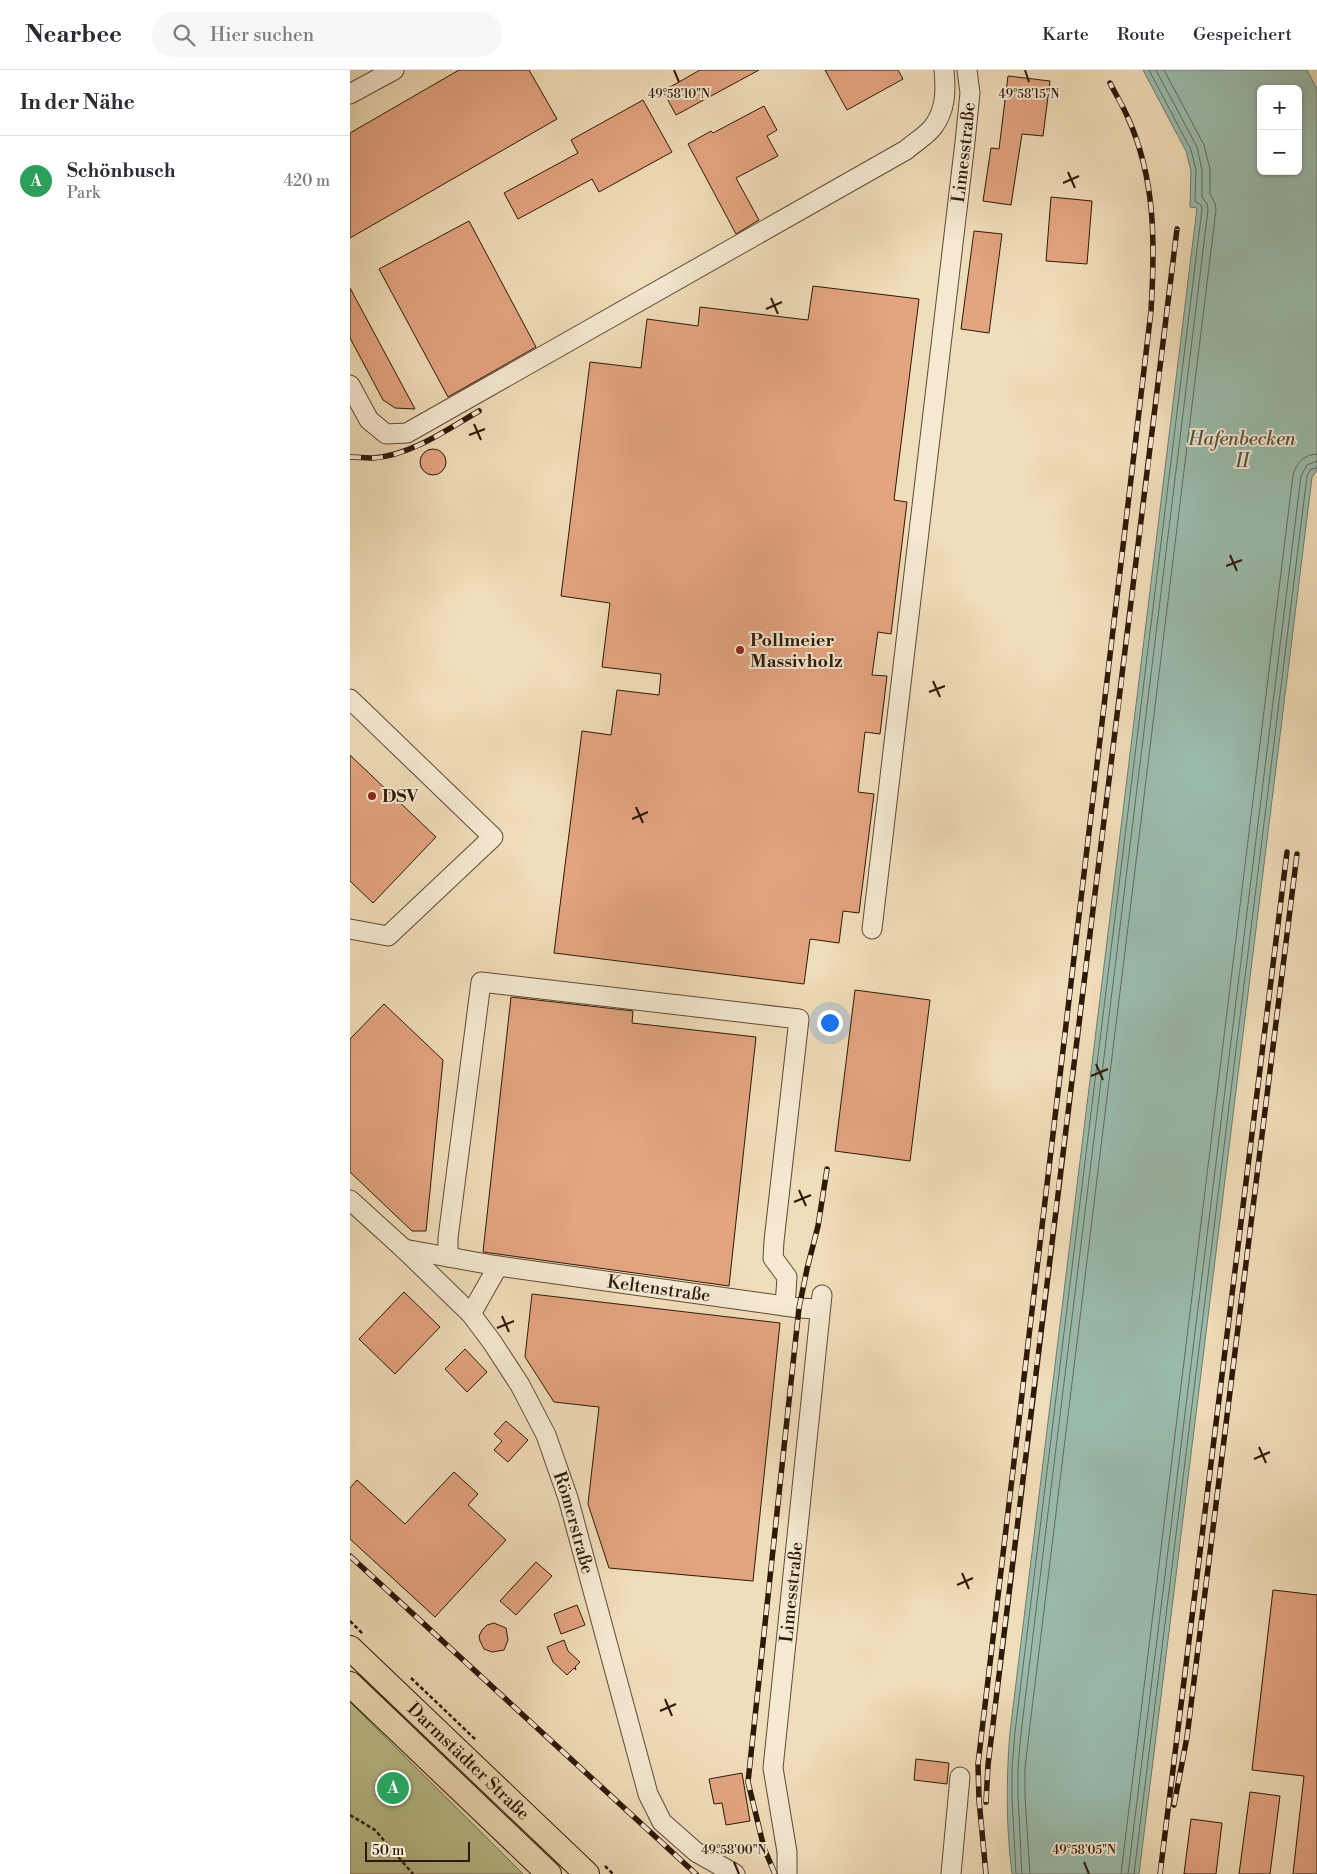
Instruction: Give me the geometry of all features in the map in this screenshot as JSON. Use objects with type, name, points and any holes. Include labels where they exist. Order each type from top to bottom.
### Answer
[{"type":"main road","name":"Darmstädter Straße","points":[[350,1648],[587,1874]]},
{"type":"main road","name":"Darmstädter Straße","points":[[350,1684],[549,1874]]},
{"type":"street","points":[[350,94],[394,70]]},
{"type":"street","points":[[350,385],[369,420],[386,434],[407,433],[906,150],[933,127],[946,95],[944,70]]},
{"type":"street","name":"Limesstraße","points":[[872,929],[970,93],[968,70]]},
{"type":"street","points":[[350,700],[493,837],[388,936],[350,929]]},
{"type":"street","points":[[448,1257],[448,1238],[481,982],[800,1019],[773,1258],[787,1277],[785,1306]]},
{"type":"street","name":"Römerstraße","points":[[350,1200],[471,1314],[520,1385],[546,1435],[568,1498],[648,1794],[662,1822],[696,1852],[735,1874]]},
{"type":"street","name":"Keltenstraße","points":[[404,1249],[498,1266],[785,1306],[821,1302]]},
{"type":"street","points":[[471,1314],[498,1266]]},
{"type":"street","name":"Limesstraße","points":[[787,1874],[787,1852],[773,1768],[821,1302]]},
{"type":"street","points":[[951,1874],[960,1777]]},
{"type":"path","points":[[350,1815],[375,1830],[413,1874]]},
{"type":"green space","points":[[350,1702],[523,1874],[350,1874]]},
{"type":"water","name":"Hafenbecken II","points":[[1143,70],[1307,70],[1317,89],[1317,470],[1312,477],[1139,1874],[1012,1874],[1007,1803],[1010,1732],[1197,208],[1190,207],[1191,171],[1186,151]]},
{"type":"building","points":[[459,70],[529,70],[557,119],[350,238],[350,133]]},
{"type":"building","points":[[700,70],[759,70],[676,115],[663,91]]},
{"type":"building","points":[[825,70],[898,70],[903,79],[847,110]]},
{"type":"building","points":[[1008,76],[1050,81],[1043,136],[1022,134],[1011,205],[983,201],[991,148],[999,149]]},
{"type":"building","points":[[643,100],[672,152],[599,192],[592,179],[518,219],[504,193],[578,153],[571,140]]},
{"type":"building","points":[[764,106],[777,130],[767,136],[778,156],[736,178],[759,220],[736,234],[688,144]]},
{"type":"building","points":[[1051,197],[1092,201],[1087,264],[1046,261]]},
{"type":"building","points":[[469,221],[536,347],[448,397],[379,269]]},
{"type":"building","points":[[974,231],[1002,234],[989,333],[961,329]]},
{"type":"building","name":"Pollmeier Massivholz","points":[[813,286],[919,299],[894,500],[907,502],[891,634],[878,632],[872,675],[887,676],[880,734],[865,732],[858,792],[874,794],[859,913],[843,911],[839,943],[810,939],[804,984],[554,953],[582,731],[611,735],[617,690],[659,695],[661,674],[602,667],[610,603],[561,596],[590,362],[641,368],[647,319],[698,326],[700,307],[808,320]]},
{"type":"building","points":[[350,288],[415,409],[395,408],[383,400],[350,338]]},
{"type":"building","points":[[433,449],[443,452],[446,462],[443,472],[433,475],[423,472],[420,462],[423,452]]},
{"type":"building","name":"DSV","points":[[350,755],[436,837],[373,903],[350,881]]},
{"type":"building","points":[[855,990],[930,1000],[910,1161],[835,1151]]},
{"type":"building","points":[[511,997],[633,1011],[632,1023],[756,1037],[729,1286],[483,1252]]},
{"type":"building","points":[[384,1004],[443,1060],[426,1231],[412,1231],[350,1172],[350,1039]]},
{"type":"building","points":[[404,1292],[440,1327],[395,1374],[359,1339]]},
{"type":"building","points":[[532,1294],[780,1323],[753,1581],[609,1568],[588,1504],[599,1407],[554,1402],[525,1357]]},
{"type":"building","points":[[465,1349],[487,1372],[467,1392],[445,1369]]},
{"type":"building","points":[[506,1421],[528,1440],[508,1462],[494,1450],[502,1441],[494,1434]]},
{"type":"building","points":[[454,1472],[478,1494],[468,1505],[506,1540],[435,1617],[350,1539],[350,1488],[357,1480],[405,1524]]},
{"type":"building","points":[[536,1562],[552,1576],[516,1615],[500,1601]]},
{"type":"building","points":[[1273,1590],[1317,1595],[1317,1874],[1293,1874],[1304,1776],[1252,1770]]},
{"type":"building","points":[[577,1605],[585,1625],[561,1634],[554,1614]]},
{"type":"building","points":[[494,1623],[506,1628],[508,1640],[504,1650],[492,1652],[484,1649],[479,1636],[487,1625]]},
{"type":"building","points":[[564,1640],[568,1651],[580,1662],[575,1667],[576,1670],[574,1668],[567,1675],[553,1662],[547,1647]]},
{"type":"building","points":[[916,1759],[949,1763],[947,1784],[914,1780]]},
{"type":"building","points":[[742,1773],[750,1821],[726,1825],[722,1803],[714,1804],[709,1779]]},
{"type":"building","points":[[1250,1792],[1280,1796],[1270,1874],[1239,1874]]},
{"type":"building","points":[[1191,1819],[1222,1823],[1216,1874],[1184,1874]]},
{"type":"railway","points":[[986,1874],[979,1800],[978,1764],[1151,311],[1153,237],[1149,189],[1137,141],[1110,83]]},
{"type":"railway","points":[[986,1802],[988,1765],[1011,1573],[1177,229]]},
{"type":"railway","points":[[350,457],[373,458],[401,452],[428,441],[479,411]]},
{"type":"railway","points":[[1160,1874],[1287,852]]},
{"type":"railway","points":[[1174,1805],[1187,1737],[1297,854]]},
{"type":"railway","points":[[775,1874],[764,1848],[748,1782],[799,1308],[818,1226],[827,1169]]},
{"type":"railway","points":[[350,1556],[696,1874]]},
{"type":"place","name":"Pollmeier Massivholz","points":[[740,650]]},
{"type":"place","name":"DSV","points":[[372,796]]},
{"type":"place","name":"Schönbusch","points":[[393,1788]]}]
